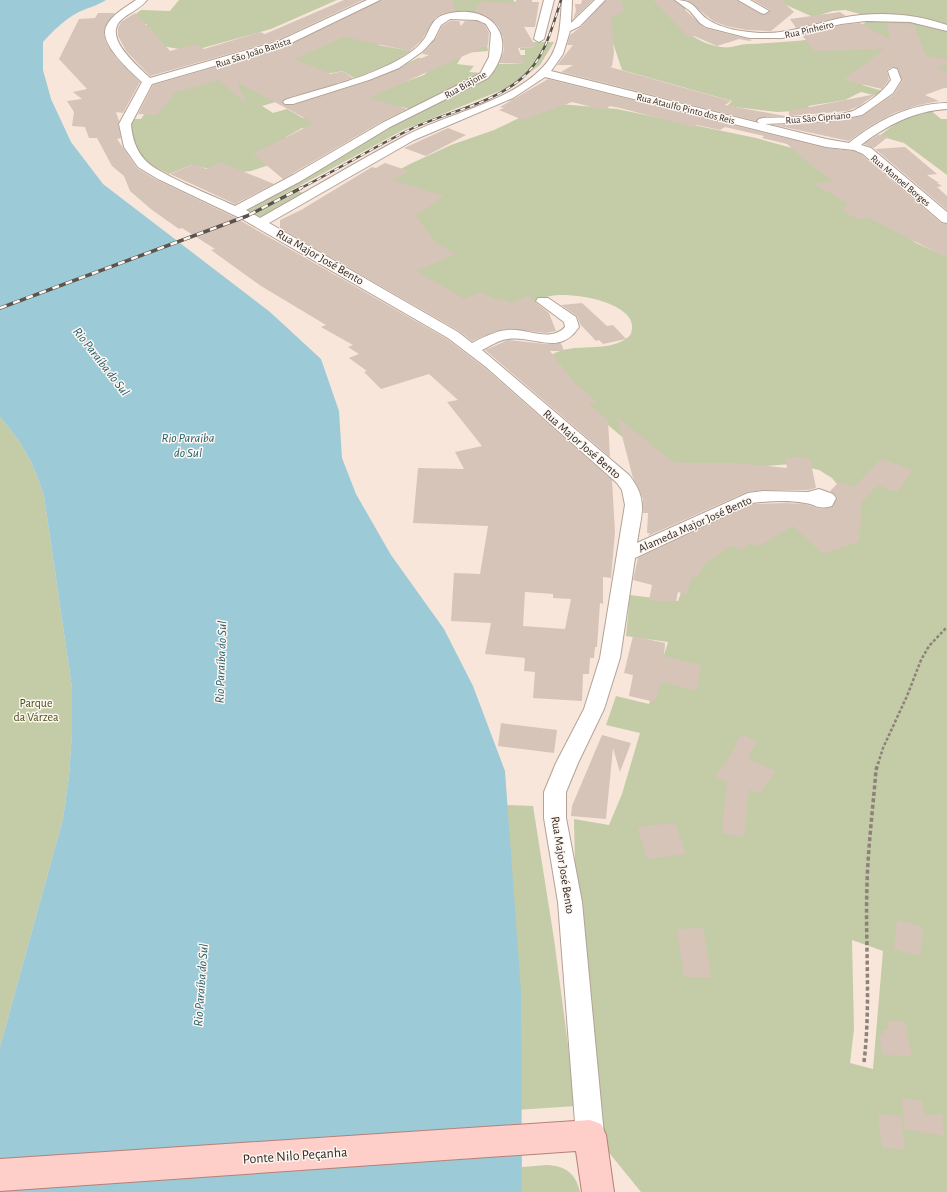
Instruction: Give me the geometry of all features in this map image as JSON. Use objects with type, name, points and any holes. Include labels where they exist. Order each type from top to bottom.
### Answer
[{"type":"main road","name":"Ponte Nilo Peçanha","points":[[0,1175],[577,1136]]},
{"type":"main road","points":[[577,1136],[598,1192]]},
{"type":"street","points":[[142,0],[119,18],[110,28],[110,32],[116,48],[148,82]]},
{"type":"street","name":"Rua São João Batista","points":[[148,82],[283,43],[375,0]]},
{"type":"street","points":[[539,39],[549,0]]},
{"type":"street","points":[[260,223],[410,138],[486,107],[524,88],[544,73],[556,58],[565,30],[567,0]]},
{"type":"street","points":[[565,30],[576,24],[600,0]]},
{"type":"street","name":"Rua Pinheiro","points":[[680,0],[693,9],[703,21],[710,25],[762,36],[781,35],[844,21],[867,18],[920,20],[947,28]]},
{"type":"street","points":[[743,0],[764,11]]},
{"type":"street","name":"Rua Biajone","points":[[237,210],[297,178],[386,125],[484,76],[492,68],[497,52],[494,28],[489,22],[479,18],[465,15],[448,17],[436,23],[425,44],[405,60],[368,76],[289,102]]},
{"type":"street","name":"Rua São Cipriano","points":[[740,121],[831,118],[858,113],[876,102],[894,86],[896,80],[893,70]]},
{"type":"street","name":"Rua Ataulfo Pinto dos Reis","points":[[544,73],[826,143],[852,146]]},
{"type":"street","name":"Rua Major José Bento","points":[[148,82],[126,124],[126,133],[130,147],[137,158],[148,169],[237,210],[418,314],[471,349],[491,364],[626,482],[632,494],[634,505],[610,658],[594,709],[567,763],[555,792],[555,818],[570,902],[577,1136]]},
{"type":"street","points":[[852,146],[881,126],[912,111],[930,106],[947,106]]},
{"type":"street","name":"Rua Manoel Borges","points":[[852,146],[867,151],[947,219]]},
{"type":"street","points":[[471,349],[507,334],[549,339],[566,333],[572,327],[571,320],[543,301]]},
{"type":"street","name":"Alameda Major José Bento","points":[[626,555],[748,498],[763,496],[813,498]]},
{"type":"path","points":[[864,1062],[867,1037],[868,979],[867,885],[876,770],[883,748],[907,696],[921,660],[929,646],[947,627]]},
{"type":"green space","points":[[179,0],[337,0],[271,29],[199,49],[179,49],[162,46],[146,26],[147,24],[124,23],[141,10],[170,11]]},
{"type":"green space","points":[[413,0],[513,0],[515,2],[525,2],[482,15],[459,13],[448,14],[435,11],[378,45],[411,51],[388,65],[354,78],[343,71],[326,74],[338,84],[262,106],[273,113],[287,109],[303,118],[424,75],[427,72],[404,65],[418,58],[438,60],[450,46],[429,44],[434,38],[468,40],[487,44],[488,51],[464,53],[457,64],[474,66],[469,72],[483,73],[410,109],[401,107],[393,111],[311,131],[302,128],[286,137],[306,143],[266,166],[251,171],[242,172],[214,170],[192,165],[169,174],[147,162],[140,153],[133,137],[131,125],[133,119],[141,119],[162,96],[259,64],[245,58],[261,53],[277,60]]},
{"type":"green space","points":[[611,0],[676,0],[686,7],[684,12],[685,31],[706,43],[716,46],[732,47],[745,44],[794,41],[826,37],[855,28],[868,21],[867,16],[845,10],[833,11],[813,17],[775,0],[947,0],[947,88],[901,85],[904,78],[899,61],[869,79],[862,85],[883,91],[877,96],[861,92],[845,100],[808,106],[812,110],[777,112],[727,106],[732,101],[622,70],[608,24]]},
{"type":"green space","points":[[554,42],[540,65],[512,86],[403,130],[251,212],[245,210],[361,141],[481,82],[491,74],[498,64],[522,64],[518,55],[525,55],[525,50],[520,50],[520,48],[534,47],[532,43]]},
{"type":"green space","points":[[560,104],[617,109],[756,138],[803,151],[916,243],[947,257],[947,1192],[641,1192],[593,1133],[575,866],[574,819],[609,825],[622,794],[640,733],[606,725],[616,696],[649,704],[668,642],[626,636],[630,595],[678,601],[686,578],[725,548],[741,540],[834,513],[840,488],[832,478],[819,470],[792,464],[665,473],[595,414],[551,355],[570,349],[600,347],[618,343],[629,337],[632,331],[632,325],[628,317],[621,310],[598,300],[571,295],[560,295],[545,297],[499,321],[416,277],[382,179],[451,145],[494,130],[532,112]],"holes":[[[852,940],[883,951],[873,1069],[850,1063],[854,1029]]]},
{"type":"green space","points":[[929,109],[941,119],[947,119],[947,175],[904,143],[879,136],[899,121]]},
{"type":"green space","points":[[298,191],[308,195],[259,220],[249,216]]},
{"type":"green space","name":"Parque da Várzea","points":[[0,417],[21,444],[36,473],[44,496],[72,688],[72,732],[69,776],[63,819],[0,1047]]},
{"type":"green space","points":[[478,804],[533,806],[554,939],[576,1106],[501,1111]]},
{"type":"green space","points":[[547,1165],[560,1167],[569,1172],[576,1180],[580,1192],[522,1192],[522,1167]]},
{"type":"water","points":[[0,0],[106,0],[72,16],[58,26],[43,42],[43,70],[51,99],[71,142],[103,184],[270,312],[321,359],[339,411],[342,458],[356,494],[391,555],[444,629],[473,686],[505,771],[521,992],[522,1192],[0,1192],[0,1047],[63,819],[69,776],[72,732],[72,688],[44,496],[36,473],[21,444],[0,417]]},
{"type":"building","points":[[344,0],[363,0],[278,40],[150,76],[126,51],[118,36],[118,28],[121,22],[135,13],[170,51],[195,44],[204,49],[260,32],[265,34]]},
{"type":"building","points":[[381,0],[452,0],[456,11],[442,14],[435,18],[422,40],[410,51],[344,37],[295,59],[330,74],[343,71],[353,78],[285,99],[282,102],[284,105],[293,105],[369,81],[429,55],[422,54],[435,40],[442,26],[450,21],[459,21],[461,26],[465,21],[477,21],[485,25],[489,33],[488,45],[369,98],[407,109],[381,122],[283,179],[253,154],[314,123],[237,82],[247,105],[219,80],[176,92],[157,115],[138,114],[153,85],[287,46]]},
{"type":"building","points":[[516,0],[532,0],[532,2],[539,2],[535,27],[524,27],[536,47],[518,48],[524,64],[499,63],[504,50],[503,37],[498,26],[488,17],[474,11],[483,1],[516,4]]},
{"type":"building","points":[[582,0],[593,0],[573,19],[576,11],[575,4],[581,4]]},
{"type":"building","points":[[606,0],[621,0],[624,11],[611,18],[614,53],[612,66],[610,67],[731,101],[725,105],[785,116],[763,117],[756,121],[561,72],[573,65],[557,65],[573,45],[567,45],[570,35],[581,27]]},
{"type":"building","points":[[653,0],[674,0],[705,28],[752,40],[739,39],[717,46],[694,36],[688,37]]},
{"type":"building","points":[[687,0],[737,0],[764,15],[770,10],[753,0],[781,0],[794,12],[771,31],[747,30],[726,26],[713,21]]},
{"type":"building","points":[[840,12],[846,16],[796,28],[790,19]]},
{"type":"building","points":[[98,13],[115,13],[105,27],[104,34],[106,42],[116,58],[140,82],[123,113],[116,112],[119,121],[118,124],[121,138],[117,139],[137,168],[157,180],[234,217],[447,339],[485,368],[612,480],[615,532],[611,578],[603,577],[603,604],[600,603],[597,647],[595,647],[594,658],[590,658],[589,674],[583,674],[582,701],[533,698],[535,672],[524,671],[525,658],[485,654],[491,623],[451,621],[454,573],[480,574],[488,526],[413,523],[418,468],[464,469],[455,452],[482,446],[447,402],[458,400],[429,374],[381,389],[364,372],[367,371],[349,358],[359,354],[348,347],[353,345],[321,327],[326,325],[261,286],[211,250],[215,249],[182,228],[179,229],[152,210],[130,191],[124,176],[112,166],[97,138],[89,138],[85,127],[72,126],[74,112],[67,101],[82,99],[73,92],[87,89],[59,59],[79,19],[95,18]],"holes":[[[525,592],[553,594],[553,598],[571,599],[565,629],[523,626]]]},
{"type":"building","points":[[860,23],[890,40],[887,23],[914,25],[926,56],[947,59],[947,65],[937,68],[947,73],[947,87],[925,95],[939,101],[919,105],[894,113],[870,126],[849,141],[775,125],[831,122],[862,116],[894,94],[902,81],[897,68],[892,67],[887,70],[889,80],[882,89],[843,80],[885,49],[814,51],[802,35],[841,25]]},
{"type":"building","points":[[548,79],[826,148],[854,151],[862,155],[941,223],[947,224],[947,258],[867,217],[859,220],[841,210],[848,203],[813,184],[833,181],[806,161],[787,144],[762,138],[764,136],[725,127],[720,130],[697,125],[693,127],[620,108],[610,106],[604,110],[572,102],[523,120],[499,110],[504,108],[500,107]]},
{"type":"building","points":[[876,94],[859,106],[847,111],[789,116],[789,111]]},
{"type":"building","points":[[448,128],[466,135],[426,156],[404,148]]},
{"type":"building","points":[[878,135],[889,136],[874,148],[864,144]]},
{"type":"building","points":[[905,147],[937,174],[927,175],[942,186],[937,187],[947,196],[947,210],[875,149]]},
{"type":"building","points":[[220,162],[274,184],[235,204],[170,174],[195,164],[206,169]]},
{"type":"building","points":[[385,163],[409,171],[393,180],[444,196],[416,216],[436,243],[456,254],[416,271],[465,299],[480,292],[499,301],[503,299],[511,303],[528,296],[549,313],[556,331],[546,333],[508,329],[494,332],[472,341],[459,331],[280,228],[280,220],[301,210],[372,167],[376,168]]},
{"type":"building","points":[[582,303],[607,326],[613,325],[626,339],[603,344],[599,340],[596,341],[580,324],[577,316],[561,305]]},
{"type":"building","points":[[508,340],[546,344],[561,343],[564,351],[550,351],[578,387],[580,386],[596,402],[588,404],[608,420],[610,457],[485,350]]},
{"type":"building","points":[[617,417],[674,463],[680,461],[683,463],[737,463],[787,468],[785,457],[810,458],[816,488],[808,490],[763,490],[747,492],[648,536],[650,533],[647,533],[648,513],[643,513],[643,499],[633,478]]},
{"type":"building","points":[[881,459],[913,470],[897,492],[877,485],[862,502],[859,542],[823,554],[793,526],[757,547],[751,543],[742,550],[731,545],[705,564],[697,577],[693,576],[686,595],[678,592],[676,602],[649,600],[652,585],[633,580],[638,558],[752,504],[805,504],[820,509],[832,507],[837,497],[830,491],[839,482],[854,487]]},
{"type":"building","points":[[633,636],[665,643],[664,656],[701,665],[697,691],[661,682],[655,702],[629,696],[633,675],[624,673]]},
{"type":"building","points":[[501,723],[557,730],[554,753],[498,746]]},
{"type":"building","points":[[741,734],[756,741],[748,759],[776,771],[760,793],[749,790],[744,837],[722,833],[727,782],[715,777],[723,765],[725,766]]},
{"type":"building","points":[[602,735],[631,743],[620,772],[613,748],[606,819],[571,816],[572,806]]},
{"type":"building","points":[[675,823],[686,854],[647,859],[637,827]]},
{"type":"building","points":[[897,920],[923,927],[920,956],[894,949]]},
{"type":"building","points":[[703,928],[711,977],[684,977],[677,929]]},
{"type":"building","points":[[887,1021],[905,1022],[912,1056],[883,1055],[879,1036],[884,1036],[883,1030],[889,1030]]},
{"type":"building","points":[[902,1098],[922,1101],[925,1116],[942,1114],[944,1136],[904,1129]]},
{"type":"building","points":[[878,1114],[901,1116],[905,1150],[882,1147]]},
{"type":"railway","points":[[299,189],[409,130],[482,102],[510,87],[522,78],[537,61],[551,32],[561,0]]},
{"type":"railway","points":[[0,308],[247,216],[301,188]]},
{"type":"water label","name":"Rio Paraíba do Sul","points":[[102,361]]},
{"type":"water label","name":"Rio Paraiba do Sul","points":[[188,444]]},
{"type":"water label","name":"Rio Paraíba do Sul","points":[[220,662]]},
{"type":"water label","name":"Rio Paraíba do Sul","points":[[200,985]]}]
